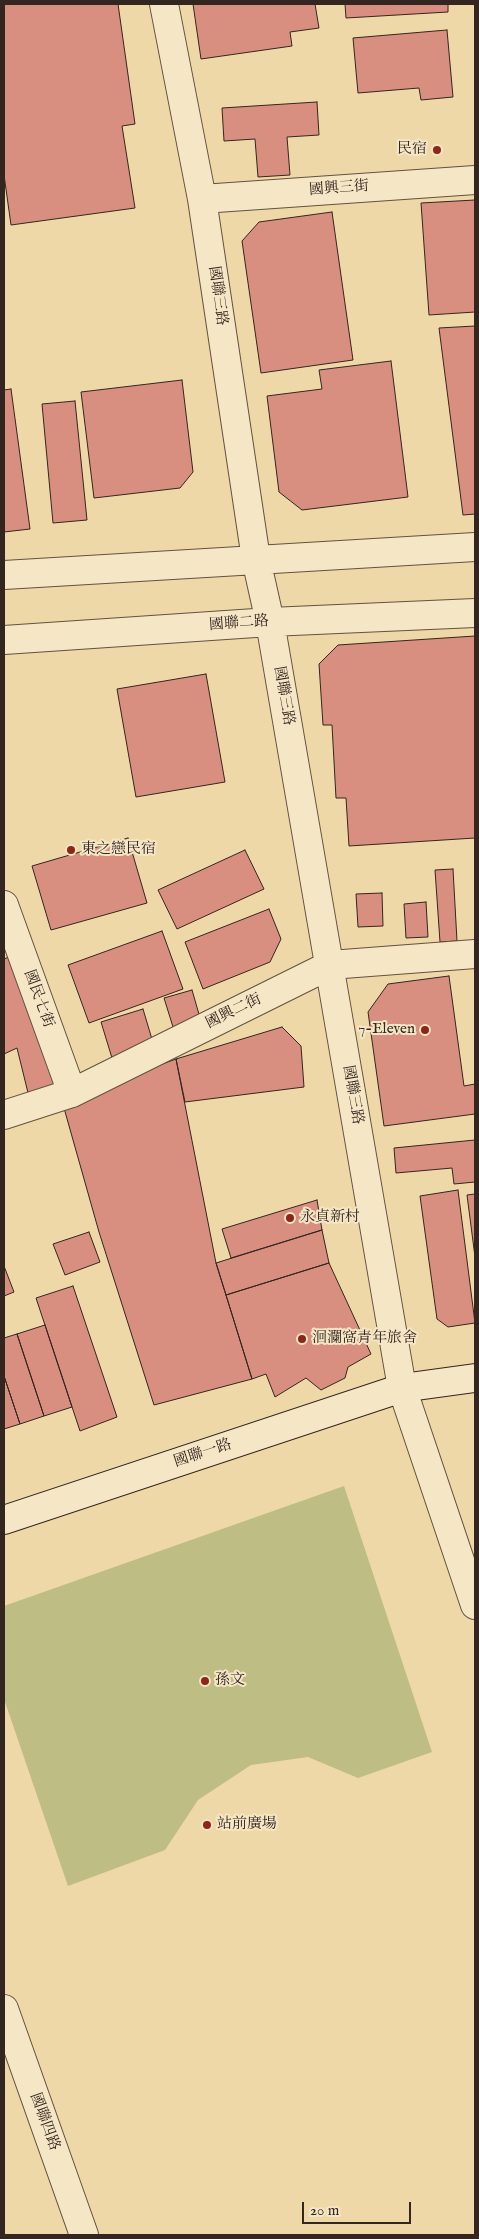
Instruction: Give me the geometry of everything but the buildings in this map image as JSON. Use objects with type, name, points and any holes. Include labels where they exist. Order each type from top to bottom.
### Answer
[{"type":"street","name":"國聯三路","points":[[164,4],[202,199],[256,559],[270,622],[402,1388]]},
{"type":"street","name":"國興三街","points":[[202,199],[475,180]]},
{"type":"street","points":[[4,575],[256,559],[475,548]]},
{"type":"street","name":"國聯二路","points":[[4,640],[270,622],[475,613]]},
{"type":"street","name":"國民七街","points":[[4,905],[72,1093]]},
{"type":"street","name":"國興二街","points":[[4,1115],[72,1093],[330,964],[475,954]]},
{"type":"street","name":"國聯一路","points":[[4,1520],[402,1388],[475,1378]]},
{"type":"street","points":[[402,1388],[475,1605]]},
{"type":"street","name":"國聯四路","points":[[4,2009],[84,2235]]},
{"type":"shaded area","points":[[344,1486],[432,1752],[358,1778],[308,1757],[251,1765],[198,1800],[165,1850],[68,1886],[4,1699],[4,1606]]},
{"type":"place","name":"民宿","points":[[437,150]]},
{"type":"place","name":"東之戀民宿","points":[[71,850]]},
{"type":"place","name":"7-Eleven","points":[[425,1030]]},
{"type":"place","name":"永貞新村","points":[[290,1218]]},
{"type":"place","name":"洄瀾窩青年旅舍","points":[[302,1339]]},
{"type":"place","name":"孫文","points":[[205,1681]]},
{"type":"place","name":"站前廣場","points":[[207,1825]]}]
